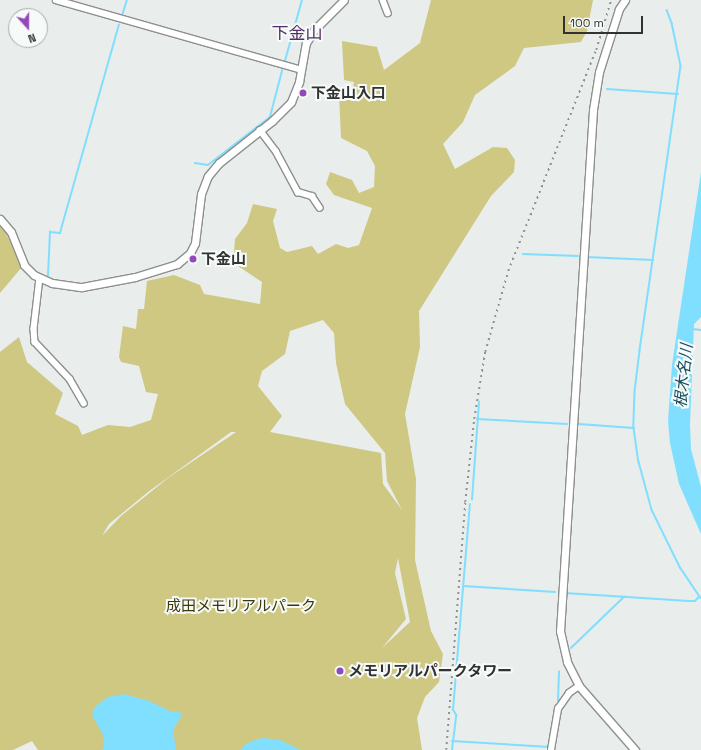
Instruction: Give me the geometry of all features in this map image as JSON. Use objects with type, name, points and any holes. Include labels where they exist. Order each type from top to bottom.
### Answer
[{"type":"street","points":[[56,0],[301,70]]},
{"type":"street","points":[[0,219],[10,232],[24,265],[40,278],[52,283],[82,287],[135,277],[178,264],[190,253],[195,243],[201,194],[208,176],[219,163],[260,130],[291,102],[301,70],[303,52],[310,37],[344,0]]},
{"type":"street","points":[[383,0],[388,13]]},
{"type":"street","points":[[625,0],[619,9],[599,72],[593,110],[559,612],[564,652],[579,686],[634,750]]},
{"type":"street","points":[[260,130],[276,151],[298,192],[312,196],[320,208]]},
{"type":"street","points":[[40,278],[34,329],[35,342],[70,379],[84,403]]},
{"type":"street","points":[[551,750],[558,709],[569,693],[579,686]]},
{"type":"green space","name":"成田メモリアルパーク","points":[[431,0],[593,0],[587,31],[581,42],[524,48],[515,66],[475,95],[463,122],[443,144],[455,169],[493,147],[507,148],[515,160],[514,172],[491,196],[419,311],[420,347],[405,414],[416,479],[415,560],[431,631],[443,654],[439,682],[425,697],[417,718],[422,750],[38,750],[32,741],[13,750],[0,750],[0,352],[19,337],[27,362],[63,393],[55,414],[78,426],[82,435],[108,425],[130,427],[151,420],[158,394],[146,392],[139,366],[121,362],[119,357],[123,326],[136,329],[138,309],[144,309],[147,281],[174,275],[200,285],[204,294],[260,304],[262,282],[238,266],[234,252],[235,239],[247,223],[253,204],[277,209],[273,221],[280,248],[287,252],[312,246],[318,254],[336,244],[348,248],[359,245],[372,208],[334,195],[326,184],[330,172],[352,180],[359,193],[374,187],[375,166],[367,151],[341,138],[339,94],[352,96],[354,82],[344,80],[342,41],[377,47],[384,70],[420,43]],"holes":[[[323,320],[334,333],[336,363],[345,404],[385,453],[387,481],[402,510],[383,484],[381,453],[270,432],[282,416],[258,386],[262,371],[285,354],[290,331]],[[231,432],[236,432],[168,478],[121,516],[102,536],[109,524],[148,492]],[[398,558],[410,622],[382,648],[406,619],[395,573]]]},
{"type":"green space","points":[[0,226],[5,231],[22,267],[0,293]]},
{"type":"water","name":"根木名川","points":[[701,172],[701,317],[694,324],[690,425],[691,449],[701,487],[701,534],[679,484],[670,443],[668,421],[672,365]]},
{"type":"water","points":[[124,694],[149,701],[170,711],[183,713],[173,730],[176,750],[102,750],[104,746],[103,735],[92,715],[95,707],[108,697]]},
{"type":"water","points":[[263,738],[280,740],[301,750],[240,750],[249,742]]},
{"type":"waterway","points":[[122,16],[127,0]]},
{"type":"waterway","points":[[285,61],[302,0]]},
{"type":"waterway","points":[[667,10],[672,23],[681,66],[640,351],[635,392],[634,428],[639,462],[652,510],[680,567],[701,598]]},
{"type":"waterway","points":[[48,276],[50,232],[60,233],[119,25]]},
{"type":"waterway","points":[[195,163],[208,165],[270,117],[282,71]]},
{"type":"waterway","points":[[607,89],[678,94]]},
{"type":"waterway","points":[[523,254],[578,256]]},
{"type":"waterway","points":[[587,257],[653,260]]},
{"type":"waterway","points":[[693,329],[701,330]]},
{"type":"waterway","points":[[472,500],[479,402]]},
{"type":"waterway","points":[[477,419],[567,424]]},
{"type":"waterway","points":[[579,424],[634,428]]},
{"type":"waterway","points":[[452,750],[456,715],[453,710],[470,505]]},
{"type":"waterway","points":[[464,586],[555,592]]},
{"type":"waterway","points":[[565,593],[689,601],[695,601],[699,597]]},
{"type":"waterway","points":[[571,648],[624,597]]},
{"type":"waterway","points":[[558,701],[559,672]]},
{"type":"waterway","points":[[452,741],[550,747]]},
{"type":"railway","points":[[446,750],[465,502],[474,419],[485,352],[508,271],[596,50],[611,0]]},
{"type":"place","name":"下金山入口","points":[[303,93]]},
{"type":"place","name":"下金山","points":[[193,259]]},
{"type":"place","name":"メモリアルパークタワー","points":[[340,671]]},
{"type":"district","name":"下金山","points":[[297,34]]}]
